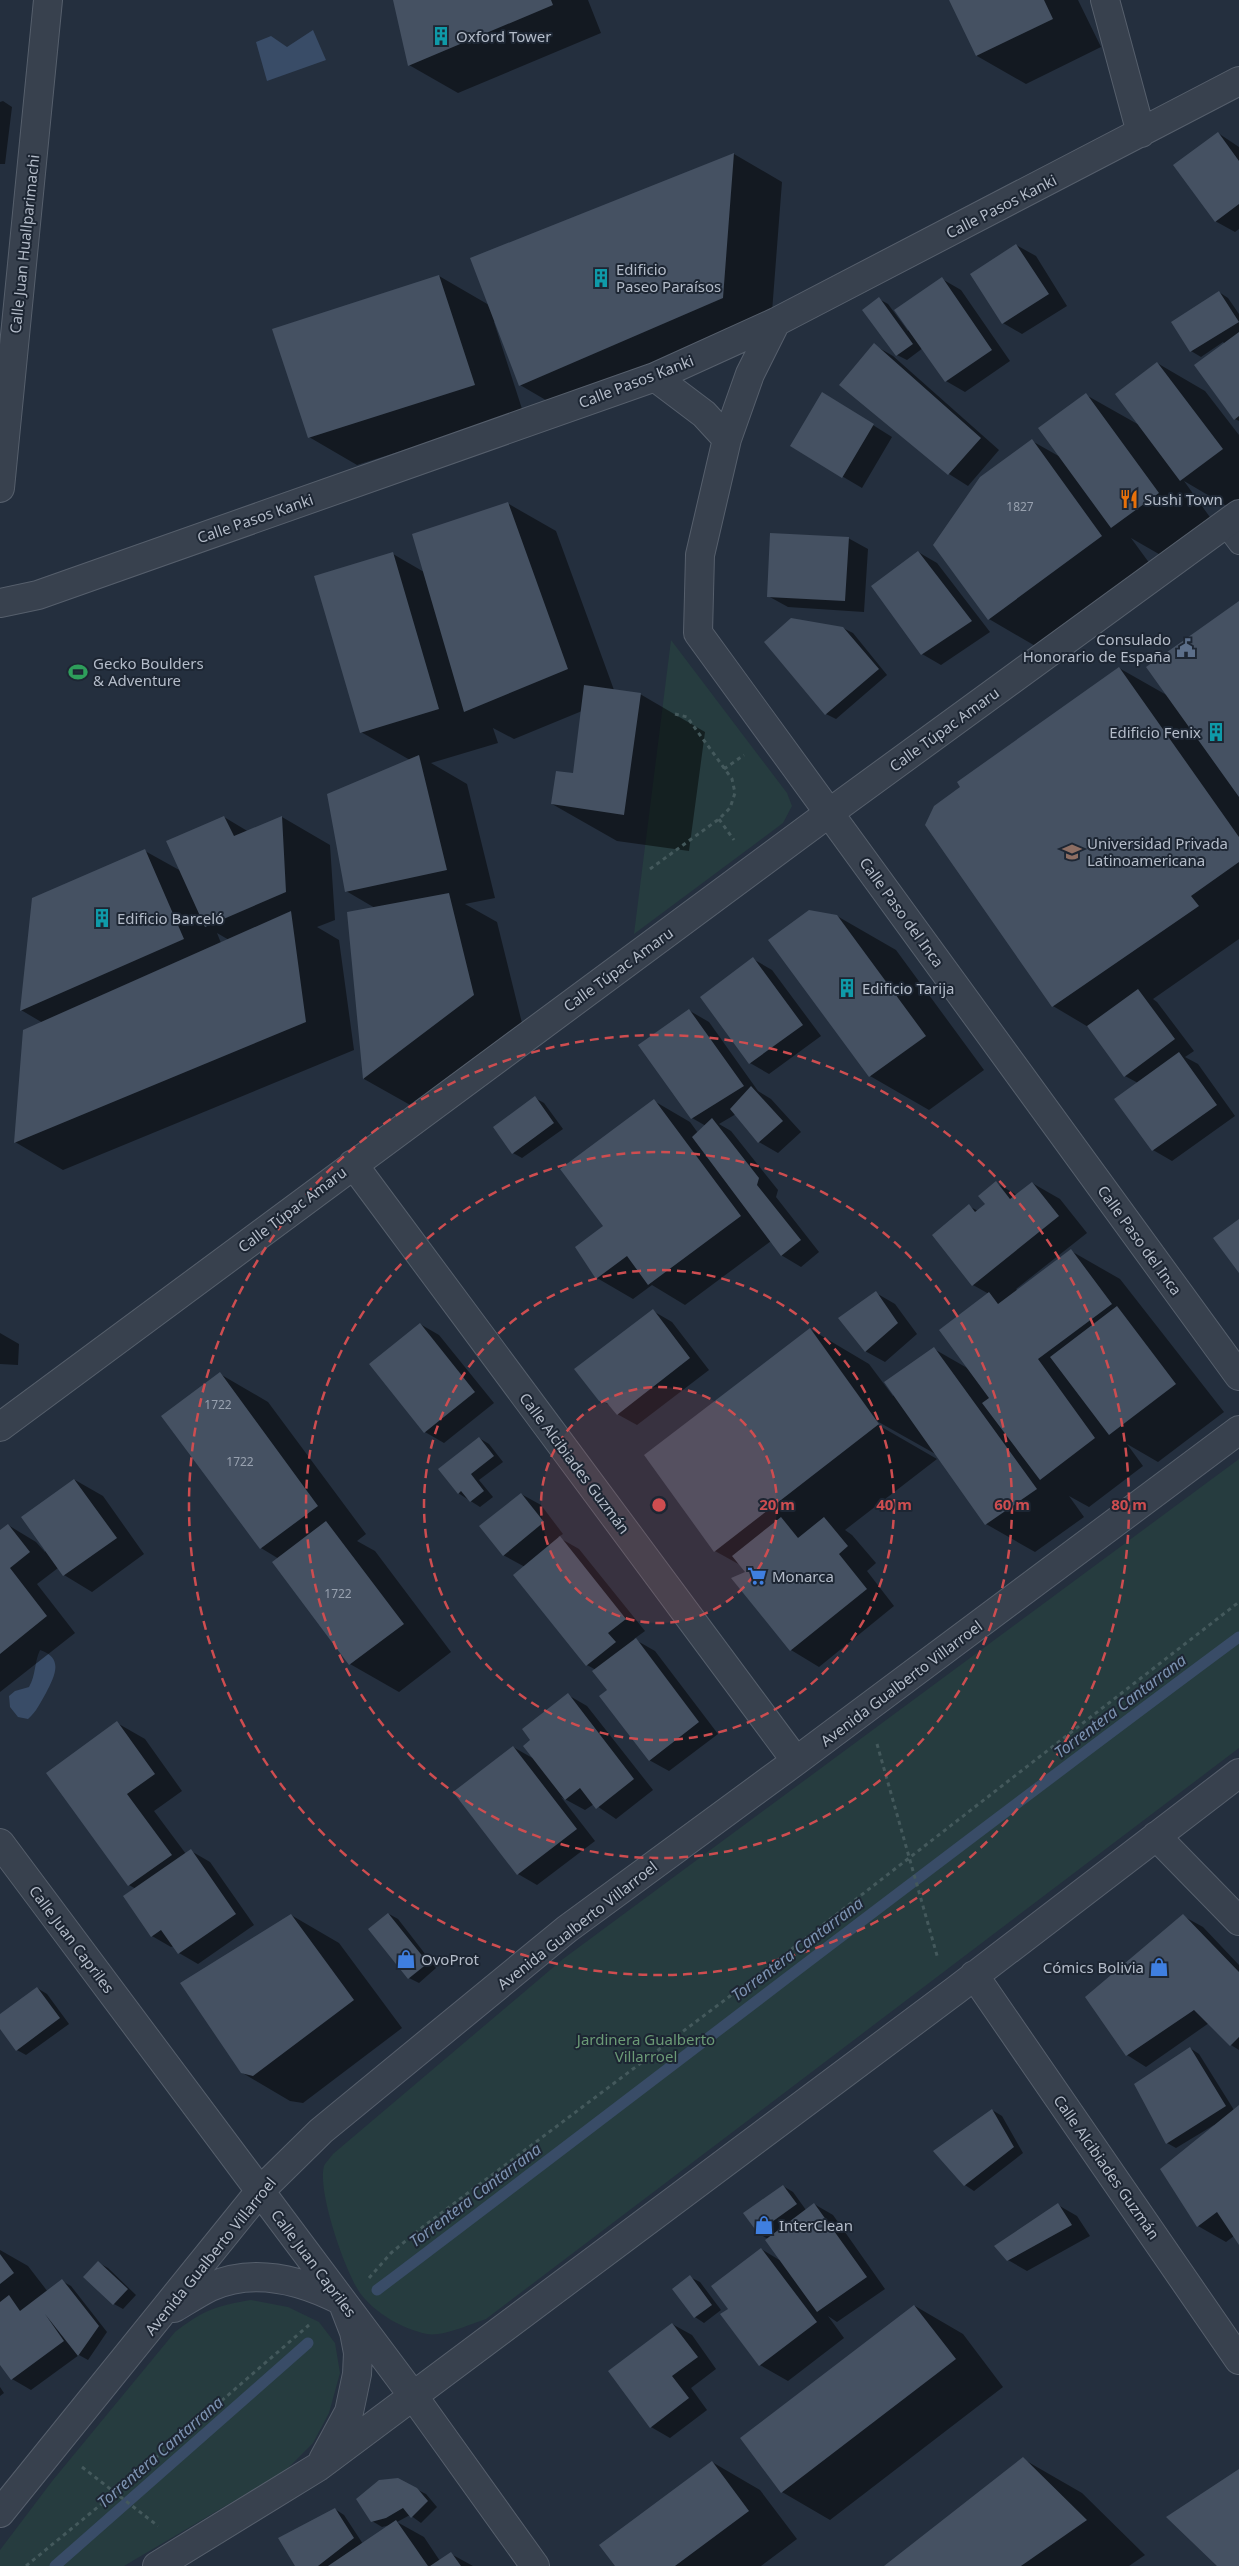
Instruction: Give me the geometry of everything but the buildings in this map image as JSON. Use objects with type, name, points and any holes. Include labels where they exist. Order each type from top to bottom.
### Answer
[{"type":"street","name":"Calle Juan Huallparimachi","points":[[0,488],[48,0]]},
{"type":"street","points":[[1104,0],[1141,134]]},
{"type":"street","name":"Calle Pasos Kanki","points":[[0,603],[38,595],[655,377],[776,322],[1141,134],[1239,81]]},
{"type":"street","name":"Calle Paso del Inca","points":[[776,322],[750,374],[726,439],[700,555],[698,633],[1239,1376]]},
{"type":"street","points":[[655,377],[704,414],[726,439]]},
{"type":"street","name":"Calle Túpac Amaru","points":[[0,1427],[829,813],[1234,527]]},
{"type":"street","name":"Calle Alcibiades Guzmán","points":[[353,1164],[796,1761]]},
{"type":"street","name":"Avenida Gualberto Villarroel","points":[[0,2513],[260,2191],[321,2131],[567,1929],[796,1761],[1239,1430]]},
{"type":"street","points":[[156,2566],[318,2467],[414,2397],[1239,1773]]},
{"type":"street","points":[[1156,1836],[1239,1921]]},
{"type":"street","name":"Calle Juan Capriles","points":[[0,1842],[414,2397],[535,2566]]},
{"type":"street","name":"Calle Alcibiades Guzmán","points":[[974,1975],[1239,2360]]},
{"type":"street","points":[[161,2315],[211,2286],[256,2275],[320,2289],[342,2300],[354,2332],[358,2353],[357,2374],[350,2412],[318,2467]]},
{"type":"path","points":[[650,869],[720,819],[730,808],[735,793],[732,779],[686,717],[675,714]]},
{"type":"path","points":[[724,769],[746,753]]},
{"type":"path","points":[[720,819],[734,840]]},
{"type":"path","points":[[364,2284],[391,2253],[420,2229],[766,1970],[1239,1602]]},
{"type":"path","points":[[875,1739],[940,1965]]},
{"type":"path","points":[[26,2566],[116,2493],[310,2324]]},
{"type":"path","points":[[78,2464],[165,2531]]},
{"type":"green space","points":[[671,640],[787,793],[792,806],[783,823],[634,934]]},
{"type":"green space","name":"Jardinera Gualberto Villarroel","points":[[1239,1459],[1239,1748],[486,2319],[448,2332],[427,2334],[408,2328],[390,2319],[366,2300],[360,2293],[347,2267],[328,2211],[323,2178],[324,2166],[333,2154],[563,1959]]},
{"type":"green space","points":[[251,2300],[288,2307],[319,2322],[335,2343],[340,2373],[329,2413],[313,2443],[285,2471],[124,2566],[0,2566],[0,2550],[53,2480],[175,2332],[210,2310],[228,2304]]},
{"type":"water","points":[[313,30],[326,60],[267,81],[256,42],[271,36],[287,47]]},
{"type":"water","points":[[40,1650],[48,1653],[55,1663],[54,1674],[46,1693],[34,1713],[28,1719],[18,1717],[10,1707],[9,1696],[15,1691],[29,1687]]},
{"type":"waterway","name":"Torrentera Cantarrana","points":[[377,2290],[914,1881],[1239,1637]]},
{"type":"waterway","name":"Torrentera Cantarrana","points":[[55,2566],[308,2343]]},
{"type":"place","name":"Oxford Tower","points":[[441,36]]},
{"type":"place","name":"Edificio Paseo Paraísos","points":[[601,278]]},
{"type":"place","name":"Sushi Town","points":[[1129,499]]},
{"type":"place","name":"Consulado Honorario de España","points":[[1186,648]]},
{"type":"place","name":"Gecko Boulders & Adventure","points":[[78,672]]},
{"type":"place","name":"Edificio Fenix","points":[[1216,732]]},
{"type":"place","name":"Universidad Privada Latinoamericana","points":[[1072,852]]},
{"type":"place","name":"Edificio Barceló","points":[[102,918]]},
{"type":"place","name":"Edificio Tarija","points":[[847,988]]},
{"type":"place","name":"Monarca","points":[[757,1576]]},
{"type":"place","name":"OvoProt","points":[[406,1959]]},
{"type":"place","name":"Cómics Bolivia","points":[[1159,1967]]},
{"type":"place","name":"InterClean","points":[[764,2225]]}]
